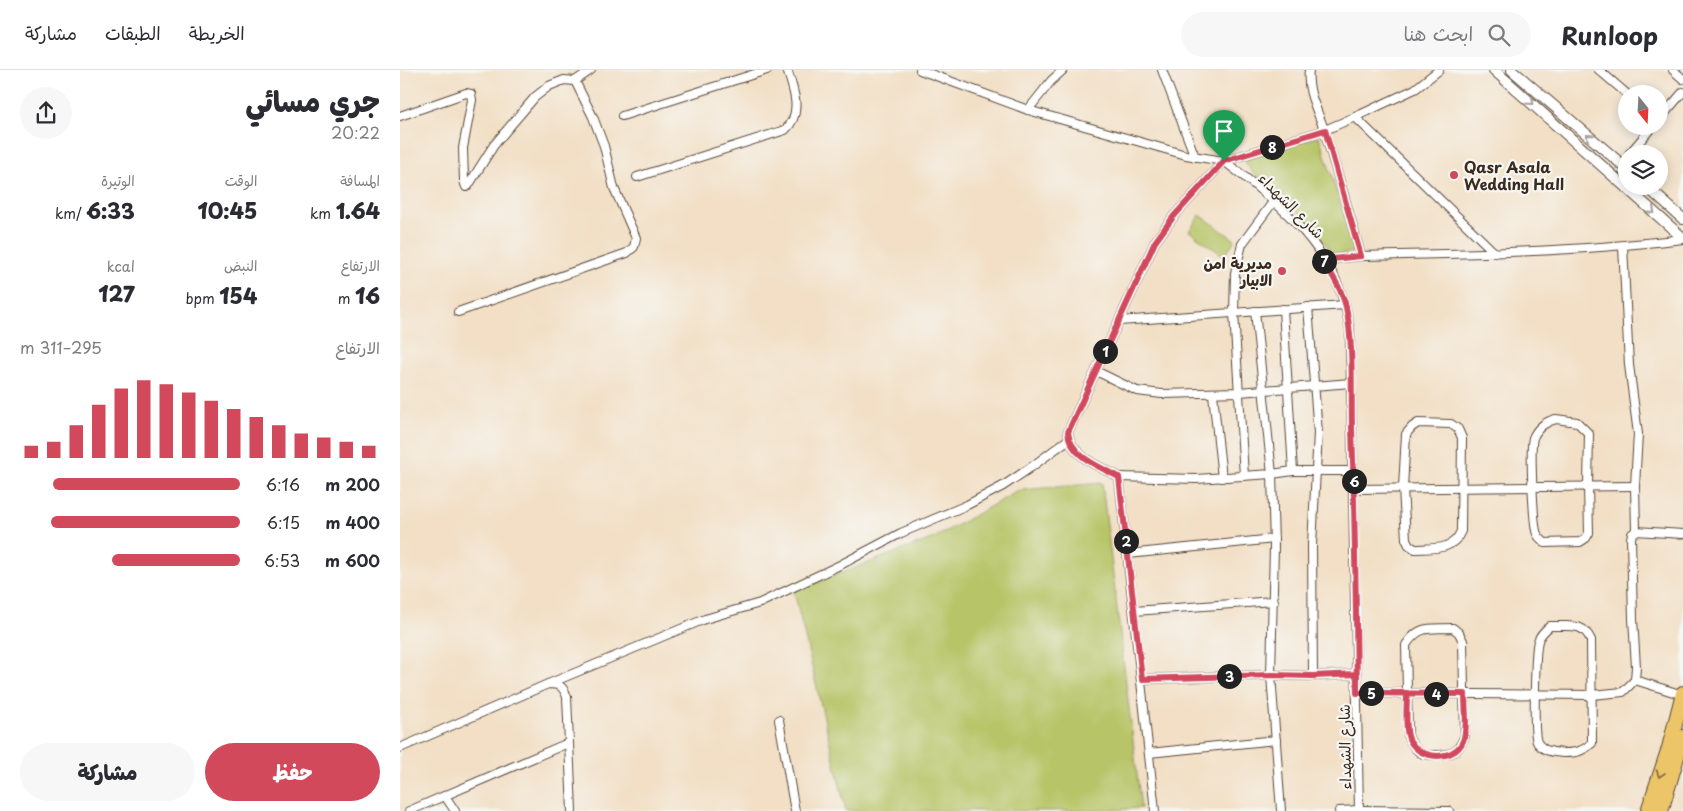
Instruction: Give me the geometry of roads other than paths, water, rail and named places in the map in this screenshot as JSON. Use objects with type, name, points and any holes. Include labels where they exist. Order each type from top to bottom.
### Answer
[{"type":"highway","points":[[1648,811],[1669,748],[1683,694]]},
{"type":"highway","points":[[1662,811],[1683,737]]},
{"type":"street","points":[[400,116],[466,93],[470,94],[472,100],[463,148],[464,181],[466,187],[494,145],[535,98],[549,86],[564,80],[575,81],[591,70]]},
{"type":"street","points":[[622,116],[767,70]]},
{"type":"street","points":[[637,177],[785,130],[791,124],[795,112],[795,96],[787,70]]},
{"type":"street","points":[[920,70],[1028,110],[1111,135],[1195,157],[1224,161],[1325,130],[1356,118],[1415,89],[1439,70]]},
{"type":"street","points":[[1028,110],[1062,70]]},
{"type":"street","points":[[1162,70],[1195,157]]},
{"type":"street","points":[[1309,70],[1310,92],[1325,130],[1361,256]]},
{"type":"street","points":[[1494,70],[1683,238]]},
{"type":"street","points":[[1512,70],[1618,154]]},
{"type":"street","points":[[1599,70],[1618,86]]},
{"type":"street","points":[[1673,70],[1683,79]]},
{"type":"street","points":[[458,312],[627,253],[634,247],[636,238],[614,188],[604,146],[575,81]]},
{"type":"street","points":[[1668,110],[1683,92]]},
{"type":"street","points":[[1356,118],[1494,253]]},
{"type":"street","points":[[1637,145],[1646,135]]},
{"type":"street","points":[[1224,161],[1174,216],[1155,242],[1068,432],[1069,439],[1072,446],[1081,456],[1119,477],[1196,479],[1293,471],[1354,470]]},
{"type":"street","name":"شارع الشهداء","points":[[1224,161],[1260,188],[1311,240],[1336,281],[1345,305],[1350,331],[1354,470],[1359,810]]},
{"type":"street","points":[[1656,195],[1683,218],[1672,229]]},
{"type":"street","points":[[1244,476],[1234,313],[1236,273],[1242,244],[1273,202]]},
{"type":"street","points":[[1323,260],[1361,256],[1494,253],[1623,246],[1683,238]]},
{"type":"street","points":[[1623,246],[1630,365],[1638,434],[1635,486],[1636,531]]},
{"type":"street","points":[[1119,321],[1345,305]]},
{"type":"street","points":[[1308,307],[1318,434],[1312,545],[1313,676]]},
{"type":"street","points":[[1283,309],[1293,471]]},
{"type":"street","points":[[1255,311],[1272,474],[1274,539],[1272,675],[1281,811]]},
{"type":"street","points":[[1096,371],[1137,391],[1162,394],[1213,394],[1351,383]]},
{"type":"street","points":[[1213,394],[1222,478]]},
{"type":"street","points":[[1549,420],[1577,422],[1589,434],[1588,486],[1589,533],[1586,538],[1580,542],[1545,543],[1536,533],[1532,487],[1532,440],[1549,420]]},
{"type":"street","points":[[1418,423],[1451,424],[1458,429],[1462,438],[1461,488],[1461,531],[1458,538],[1444,548],[1415,549],[1409,545],[1406,539],[1403,488],[1406,434],[1412,427],[1418,423]]},
{"type":"street","points":[[400,748],[706,619],[760,603],[842,564],[901,533],[967,505],[1003,486],[1069,439]]},
{"type":"street","points":[[1119,477],[1156,811]]},
{"type":"street","points":[[1354,489],[1635,486]]},
{"type":"street","points":[[1357,693],[1592,695],[1624,692],[1635,680],[1636,667],[1633,619],[1632,534],[1636,531],[1683,534]]},
{"type":"street","points":[[1128,554],[1274,539]]},
{"type":"street","points":[[1134,612],[1274,601]]},
{"type":"street","points":[[1550,626],[1581,627],[1587,632],[1591,640],[1592,695],[1592,743],[1578,753],[1551,752],[1541,747],[1535,735],[1538,641],[1543,632],[1550,626]]},
{"type":"street","points":[[1453,628],[1459,633],[1463,641],[1465,694],[1465,735],[1459,748],[1447,755],[1424,755],[1412,745],[1408,736],[1406,646],[1412,636],[1420,629],[1453,628]]},
{"type":"street","points":[[1142,679],[1357,674]]},
{"type":"street","points":[[1635,680],[1683,694]]},
{"type":"street","points":[[548,684],[558,684],[564,688],[567,698],[572,811]]},
{"type":"street","points":[[780,720],[795,811]]},
{"type":"street","points":[[1149,752],[1276,740]]},
{"type":"street","points":[[409,811],[568,743]]},
{"type":"street","points":[[445,796],[455,811]]},
{"type":"street","points":[[1339,811],[1449,811]]},
{"type":"place","name":"Qasr Asala Wedding Hall","points":[[1454,175]]},
{"type":"place","name":"مديرية امن الابيار","points":[[1282,271]]}]
